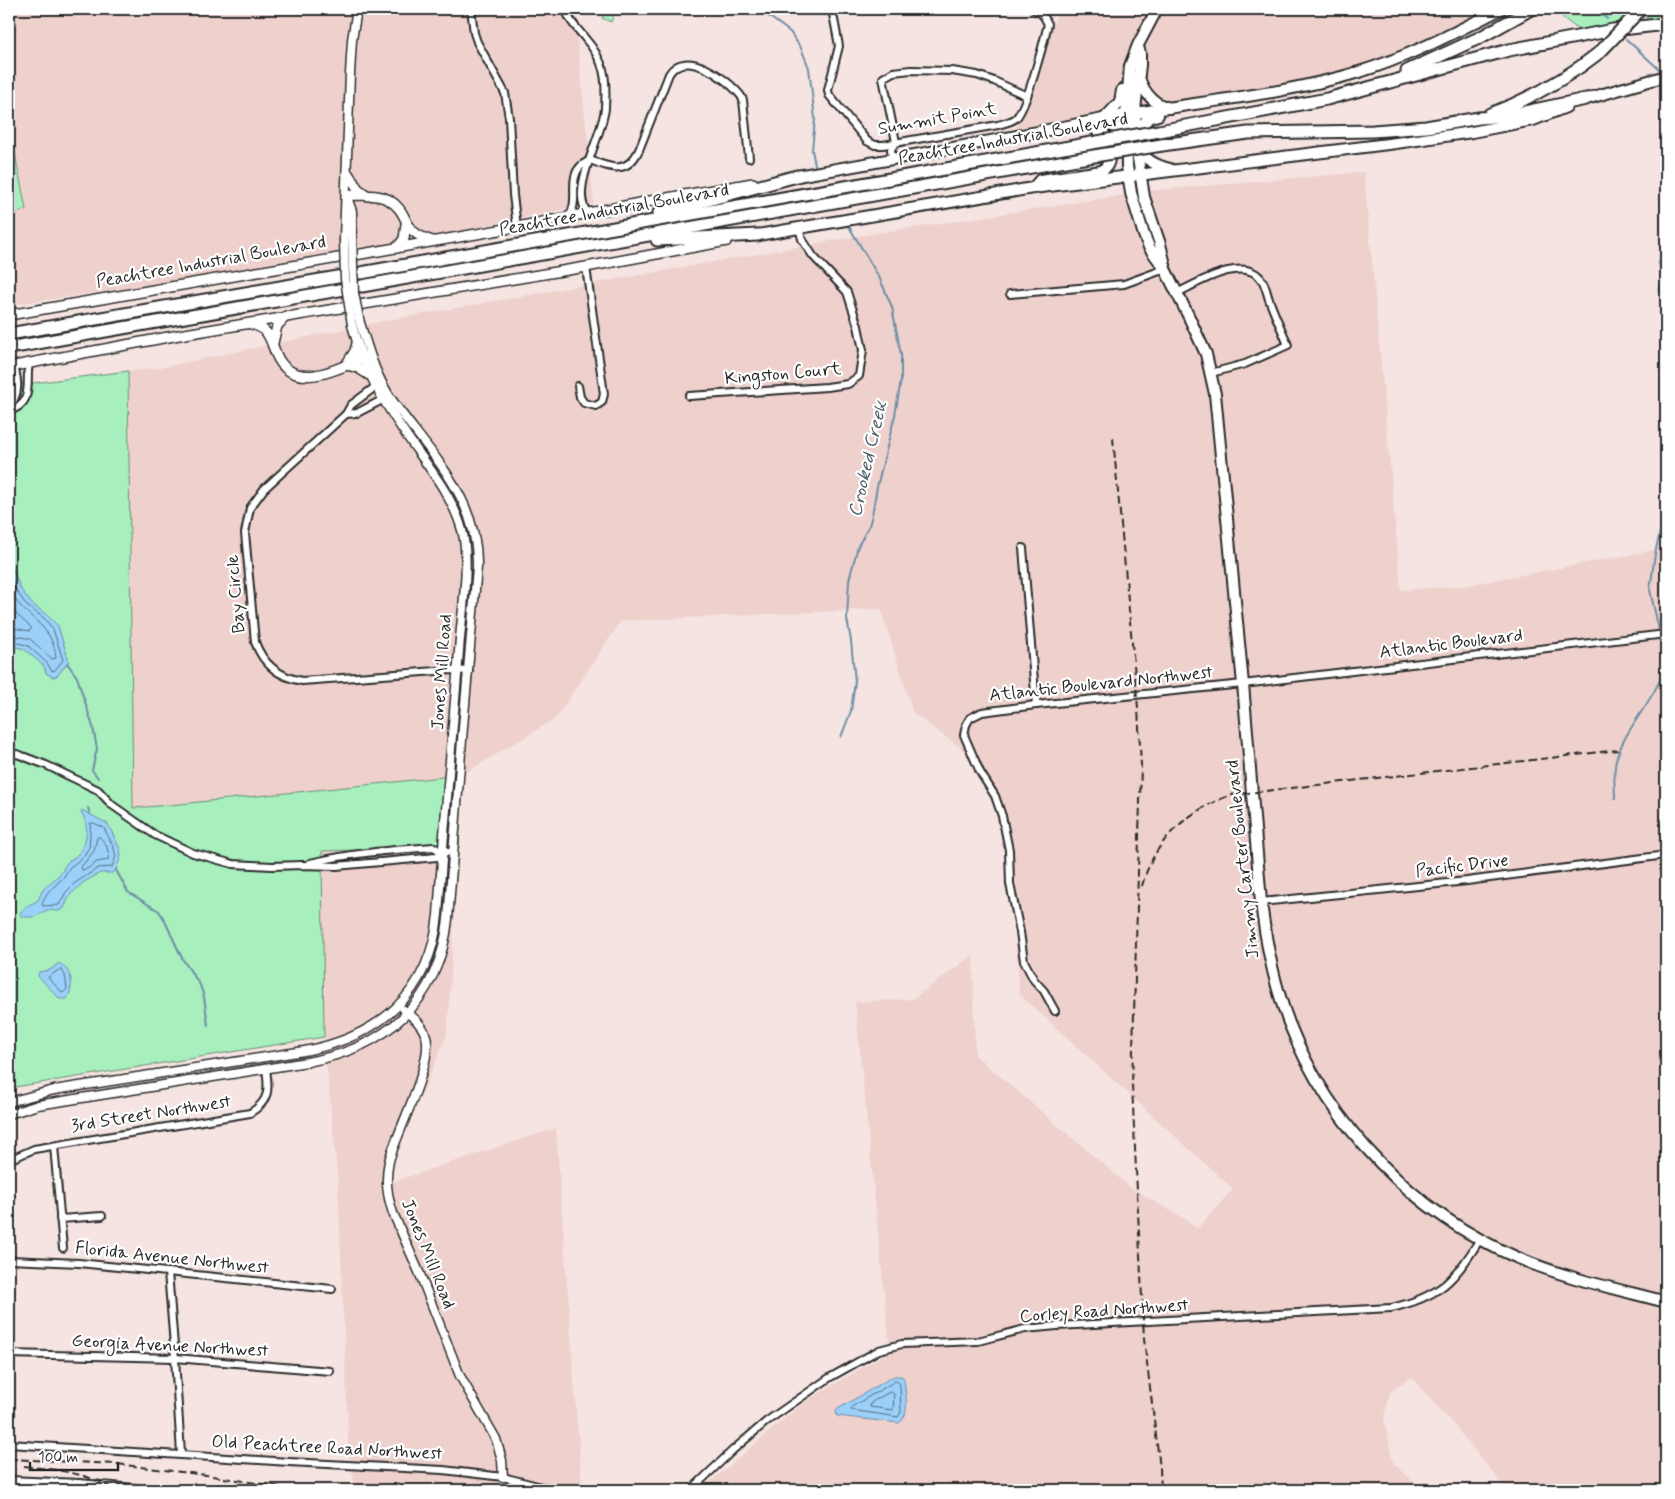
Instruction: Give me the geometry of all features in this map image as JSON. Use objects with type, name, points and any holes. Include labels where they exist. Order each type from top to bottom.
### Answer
[{"type":"highway","points":[[1373,86],[1451,52],[1531,9]]},
{"type":"highway","points":[[1479,118],[1536,94],[1562,80],[1600,52],[1641,9]]},
{"type":"highway","name":"Peachtree Industrial Boulevard","points":[[9,334],[358,274],[585,232],[1160,131],[1327,99],[1526,46],[1613,30],[1666,24]]},
{"type":"highway","points":[[1479,118],[1506,116],[1586,99]]},
{"type":"highway","name":"Peachtree Industrial Boulevard","points":[[9,348],[1162,145],[1248,133],[1373,132],[1410,129],[1479,118]]},
{"type":"highway","points":[[585,232],[798,176]]},
{"type":"highway","points":[[613,242],[758,235]]},
{"type":"main road","name":"Jimmy Carter Boulevard","points":[[1156,9],[1130,66],[1129,113],[1133,146],[1132,180],[1149,247],[1165,269],[1206,354],[1215,394],[1243,684],[1261,902],[1266,941],[1274,979],[1289,1023],[1308,1064],[1330,1101],[1363,1145],[1413,1194],[1446,1218],[1480,1239],[1518,1258],[1557,1272],[1666,1302]]},
{"type":"main road","points":[[1106,179],[1121,168],[1143,124],[1152,116],[1240,101],[1246,96],[1329,80],[1389,62],[1420,49],[1501,9]]},
{"type":"main road","points":[[1138,45],[1126,62],[1120,102],[1102,120],[1112,125],[1146,158],[1156,165],[1173,170]]},
{"type":"main road","name":"Jimmy Carter Boulevard","points":[[1129,113],[1138,77],[1140,53],[1138,45]]},
{"type":"main road","points":[[12,366],[286,316],[1033,188],[1106,179],[1132,180],[1173,170],[1367,147],[1472,132],[1532,120],[1586,99],[1666,76]]},
{"type":"main road","points":[[1138,77],[1144,90],[1153,100],[1171,108]]},
{"type":"main road","name":"Peachtree Industrial Boulevard","points":[[9,315],[517,227],[650,200],[905,157],[1102,120],[1129,113],[1246,96]]},
{"type":"main road","points":[[1129,113],[1133,146]]},
{"type":"main road","points":[[1033,188],[1040,180],[1102,171],[1107,168],[1110,155],[1106,136],[1086,123]]},
{"type":"main road","points":[[1160,244],[1145,190],[1149,182],[1157,176],[1173,170]]},
{"type":"main road","points":[[348,172],[361,192],[369,196]]},
{"type":"main road","points":[[1106,179],[1125,188],[1132,180]]},
{"type":"main road","name":"Jimmy Carter Boulevard","points":[[1132,180],[1146,204],[1160,244],[1165,269]]},
{"type":"main road","points":[[347,195],[384,198],[400,210],[406,224],[418,236],[436,241]]},
{"type":"main road","points":[[397,248],[404,239],[406,224]]},
{"type":"main road","points":[[273,343],[277,326],[286,316]]},
{"type":"main road","points":[[248,323],[259,326],[267,332],[280,362],[286,368],[298,374],[315,376],[365,357]]},
{"type":"main road","points":[[346,365],[355,351],[357,343]]},
{"type":"main road","points":[[346,365],[358,368],[369,375]]},
{"type":"main road","points":[[9,1482],[135,1490]]},
{"type":"street","points":[[357,9],[351,52],[347,195],[344,210],[348,238],[345,279],[365,357]]},
{"type":"street","points":[[471,9],[472,23],[477,42],[505,93],[517,227]]},
{"type":"street","points":[[566,9],[567,16],[590,44],[602,63],[606,81],[603,119],[583,180],[581,192],[582,203],[588,213]]},
{"type":"street","points":[[1034,9],[1045,12]]},
{"type":"street","name":"Summit Point","points":[[832,10],[840,46],[828,85],[829,95],[867,141],[875,145],[1011,122],[1020,114],[1027,96],[1048,24],[1045,12]]},
{"type":"street","points":[[590,160],[606,167],[619,168],[626,166],[633,160],[639,150],[669,74],[674,67],[680,64],[698,65],[708,68],[741,96],[749,158]]},
{"type":"street","points":[[892,159],[891,149],[896,142],[884,78],[892,72],[937,70],[978,75],[1027,96]]},
{"type":"street","points":[[896,142],[902,145],[905,157]]},
{"type":"street","points":[[568,217],[575,205],[574,185],[577,173],[580,167],[590,160]]},
{"type":"street","name":"Kingston Court","points":[[690,396],[826,387],[848,384],[859,376],[863,350],[858,326],[847,292],[813,256],[802,239],[799,228]]},
{"type":"street","points":[[578,386],[580,397],[584,403],[596,406],[602,402],[604,394],[586,266]]},
{"type":"street","points":[[1010,294],[1124,284],[1165,269]]},
{"type":"street","points":[[1177,293],[1237,269],[1251,271],[1264,284],[1288,345],[1245,364],[1211,373]]},
{"type":"street","points":[[358,326],[357,343],[365,357]]},
{"type":"street","name":"Jones Mill Road","points":[[9,1114],[53,1102],[332,1057],[357,1049],[381,1035],[407,1013],[430,983],[444,948],[448,919],[469,671],[477,544],[471,518],[457,488],[401,410],[358,326]]},
{"type":"street","name":"Jones Mill Road","points":[[365,357],[369,375],[375,387],[401,410]]},
{"type":"street","name":"Jones Mill Road","points":[[9,1102],[42,1092],[324,1047],[354,1037],[367,1030],[399,1006],[426,964],[437,926],[465,547],[460,523],[445,494],[386,398],[365,357]]},
{"type":"street","points":[[9,410],[18,407],[26,397],[29,363]]},
{"type":"street","points":[[9,410],[18,389],[12,366]]},
{"type":"street","name":"Bay Circle","points":[[375,387],[351,405],[346,414],[258,495],[248,513],[245,533],[254,633],[258,650],[277,672],[289,678],[302,681],[457,670],[469,671]]},
{"type":"street","name":"Bay Circle","points":[[346,414],[357,413],[386,398]]},
{"type":"street","points":[[445,494],[450,488],[457,488]]},
{"type":"street","points":[[1023,548],[1036,705]]},
{"type":"street","name":"Atlantic Boulevard","points":[[1243,684],[1665,634]]},
{"type":"street","name":"Atlantic Boulevard Northwest","points":[[1056,1011],[1044,991],[1034,980],[1024,961],[1010,884],[1009,850],[1002,816],[995,796],[980,772],[964,735],[970,718],[982,712],[1036,705],[1243,684]]},
{"type":"street","points":[[9,755],[17,754],[46,765],[93,787],[112,805],[155,835],[193,853],[233,864],[336,866],[437,857],[442,852]]},
{"type":"street","points":[[302,865],[334,857],[395,849],[434,847],[442,852],[454,852]]},
{"type":"street","name":"Pacific Drive","points":[[1261,902],[1467,881],[1666,855]]},
{"type":"street","name":"Jones Mill Road","points":[[399,1006],[416,1019],[428,1042],[423,1070],[390,1154],[386,1176],[388,1198],[454,1361],[496,1439],[502,1460],[503,1477]]},
{"type":"street","name":"3rd Street Northwest","points":[[9,1160],[34,1149],[250,1113],[257,1109],[267,1095],[266,1068]]},
{"type":"street","points":[[54,1146],[63,1248]]},
{"type":"street","points":[[60,1219],[102,1216]]},
{"type":"street","name":"Corley Road Northwest","points":[[691,1490],[767,1420],[829,1378],[879,1350],[902,1344],[978,1340],[1025,1329],[1057,1326],[1391,1308],[1415,1302],[1436,1292],[1454,1276],[1480,1239]]},
{"type":"street","name":"Florida Avenue Northwest","points":[[9,1260],[80,1262],[332,1289]]},
{"type":"street","points":[[168,1272],[181,1454]]},
{"type":"street","name":"Georgia Avenue Northwest","points":[[9,1354],[175,1358],[330,1371]]},
{"type":"street","points":[[9,1430],[9,1444]]},
{"type":"street","name":"Old Peachtree Road Northwest","points":[[9,1444],[443,1470],[503,1477],[553,1490]]},
{"type":"shaded area","points":[[9,9],[574,9],[594,203],[375,249],[209,277],[9,305],[9,217],[26,209],[9,123]]},
{"type":"shaded area","points":[[1059,9],[1489,9],[1442,34],[1341,72],[1118,113],[1013,136]]},
{"type":"shaded area","points":[[1364,172],[1401,590],[1463,586],[1666,548],[1666,1490],[1507,1490],[1454,1425],[1411,1377],[1390,1392],[1384,1418],[1393,1463],[1423,1490],[701,1490],[803,1403],[890,1351],[855,1002],[913,999],[973,955],[975,1055],[1131,1188],[1187,1220],[1197,1229],[1233,1189],[1019,994],[1009,824],[973,757],[913,713],[881,609],[621,621],[556,718],[462,775],[133,808],[128,371],[159,368],[378,322],[852,237],[1157,190]]},
{"type":"shaded area","points":[[459,847],[447,1035],[399,1148],[386,1184],[556,1128],[582,1490],[356,1490],[349,1454],[338,1183],[324,1037],[322,851]]},
{"type":"green space","points":[[606,9],[616,9],[611,22],[602,18]]},
{"type":"green space","points":[[1562,9],[1633,9],[1621,25],[1580,31],[1562,17]]},
{"type":"green space","points":[[1653,9],[1666,9],[1666,20],[1642,23]]},
{"type":"green space","points":[[9,123],[26,209],[9,217]]},
{"type":"green space","points":[[128,371],[133,808],[462,775],[459,847],[322,851],[324,1037],[9,1088],[9,386]]},
{"type":"water","points":[[1666,258],[1666,273],[1661,271],[1658,262]]},
{"type":"water","points":[[1666,279],[1666,309],[1659,290],[1662,280]]},
{"type":"water","points":[[9,558],[20,588],[31,603],[58,626],[69,661],[57,676],[53,677],[46,673],[44,666],[24,649],[9,645]]},
{"type":"water","points":[[82,810],[108,824],[120,849],[121,856],[116,870],[112,873],[100,873],[84,882],[70,895],[64,908],[59,911],[47,910],[34,917],[22,917],[20,914],[24,909],[38,900],[43,890],[61,873],[67,863],[77,855],[84,845],[86,827]]},
{"type":"water","points":[[59,963],[70,974],[71,989],[67,999],[60,999],[38,976],[39,972],[50,970]]},
{"type":"water","points":[[894,1376],[902,1376],[904,1379],[906,1397],[905,1415],[899,1423],[837,1416],[836,1410]]},
{"type":"waterway","name":"Crooked Creek","points":[[759,9],[790,32],[801,48],[809,68],[815,119],[812,150],[815,165]]},
{"type":"waterway","points":[[1596,9],[1607,19]]},
{"type":"waterway","points":[[1626,39],[1660,70]]},
{"type":"waterway","name":"Crooked Creek","points":[[841,737],[851,711],[855,681],[847,619],[849,580],[858,546],[869,526],[872,515],[901,380],[901,355],[892,307],[880,279],[848,225]]},
{"type":"waterway","points":[[1659,630],[1650,590],[1655,554],[1666,505]]},
{"type":"waterway","points":[[67,663],[77,677],[93,727],[97,749],[92,770],[98,778]]},
{"type":"waterway","points":[[1615,799],[1614,775],[1616,760],[1627,735],[1656,688],[1666,663]]},
{"type":"waterway","points":[[88,808],[90,814]]},
{"type":"waterway","points":[[116,870],[128,892],[159,911],[164,919],[183,960],[200,985],[204,997],[208,1025]]},
{"type":"railway","points":[[1113,438],[1138,708],[1141,765],[1132,1085],[1144,1339],[1161,1490]]},
{"type":"railway","points":[[1142,886],[1147,870],[1155,855],[1174,829],[1200,809],[1231,795],[1618,750]]},
{"type":"railway","points":[[9,1459],[116,1464],[206,1475],[299,1490]]},
{"type":"railway","points":[[24,1466],[82,1476],[93,1479],[115,1490]]}]
